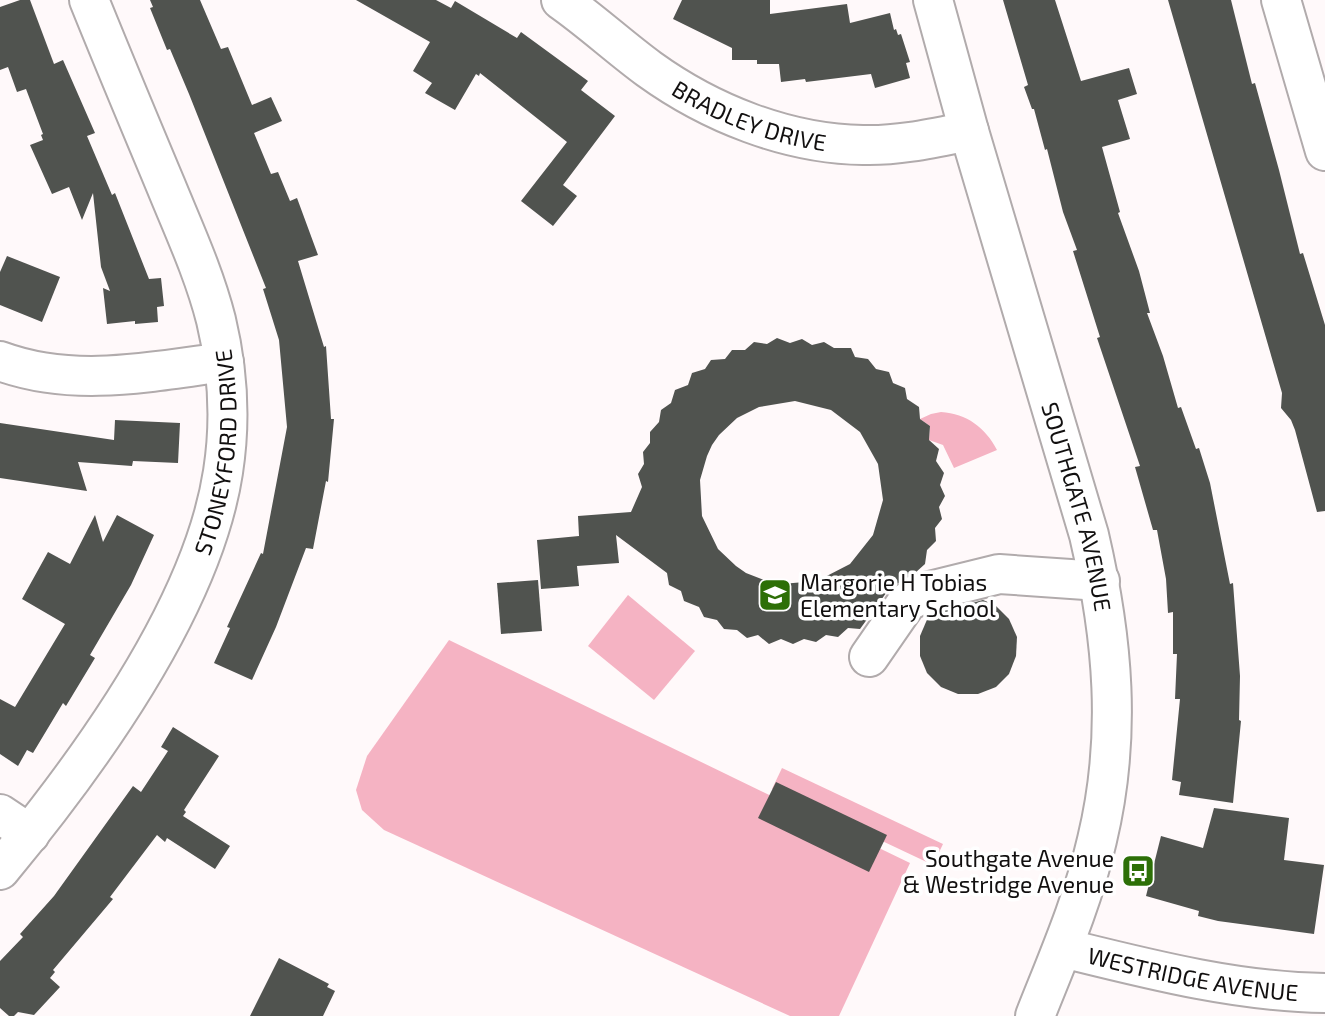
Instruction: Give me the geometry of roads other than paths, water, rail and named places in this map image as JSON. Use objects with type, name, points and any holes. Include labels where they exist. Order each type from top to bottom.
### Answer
[{"type":"street","name":"STONEYFORD DRIVE","points":[[0,870],[15,824],[70,781],[125,698],[170,622],[194,571],[211,524],[223,474],[228,433],[224,362],[206,283],[89,0]]},
{"type":"street","name":"BRADLEY DRIVE","points":[[561,0],[682,91],[725,113],[767,129],[814,141],[863,145],[914,142],[969,131]]},
{"type":"street","name":"SOUTHGATE AVENUE","points":[[933,0],[969,131],[1089,535],[1100,581],[1110,652],[1112,716],[1109,775],[1097,840],[1063,948],[1035,1016]]},
{"type":"street","points":[[1281,0],[1325,151]]},
{"type":"street","points":[[0,361],[53,374],[98,377],[224,362]]},
{"type":"street","points":[[869,657],[907,602],[926,592],[999,574],[1100,581]]},
{"type":"street","name":"WESTRIDGE AVENUE","points":[[1063,948],[1210,980],[1264,989],[1325,993]]},
{"type":"place","name":"Margorie H Tobias Elementary School","points":[[775,595]]},
{"type":"place","name":"Southgate Avenue & Westridge Avenue","points":[[1138,871]]}]
